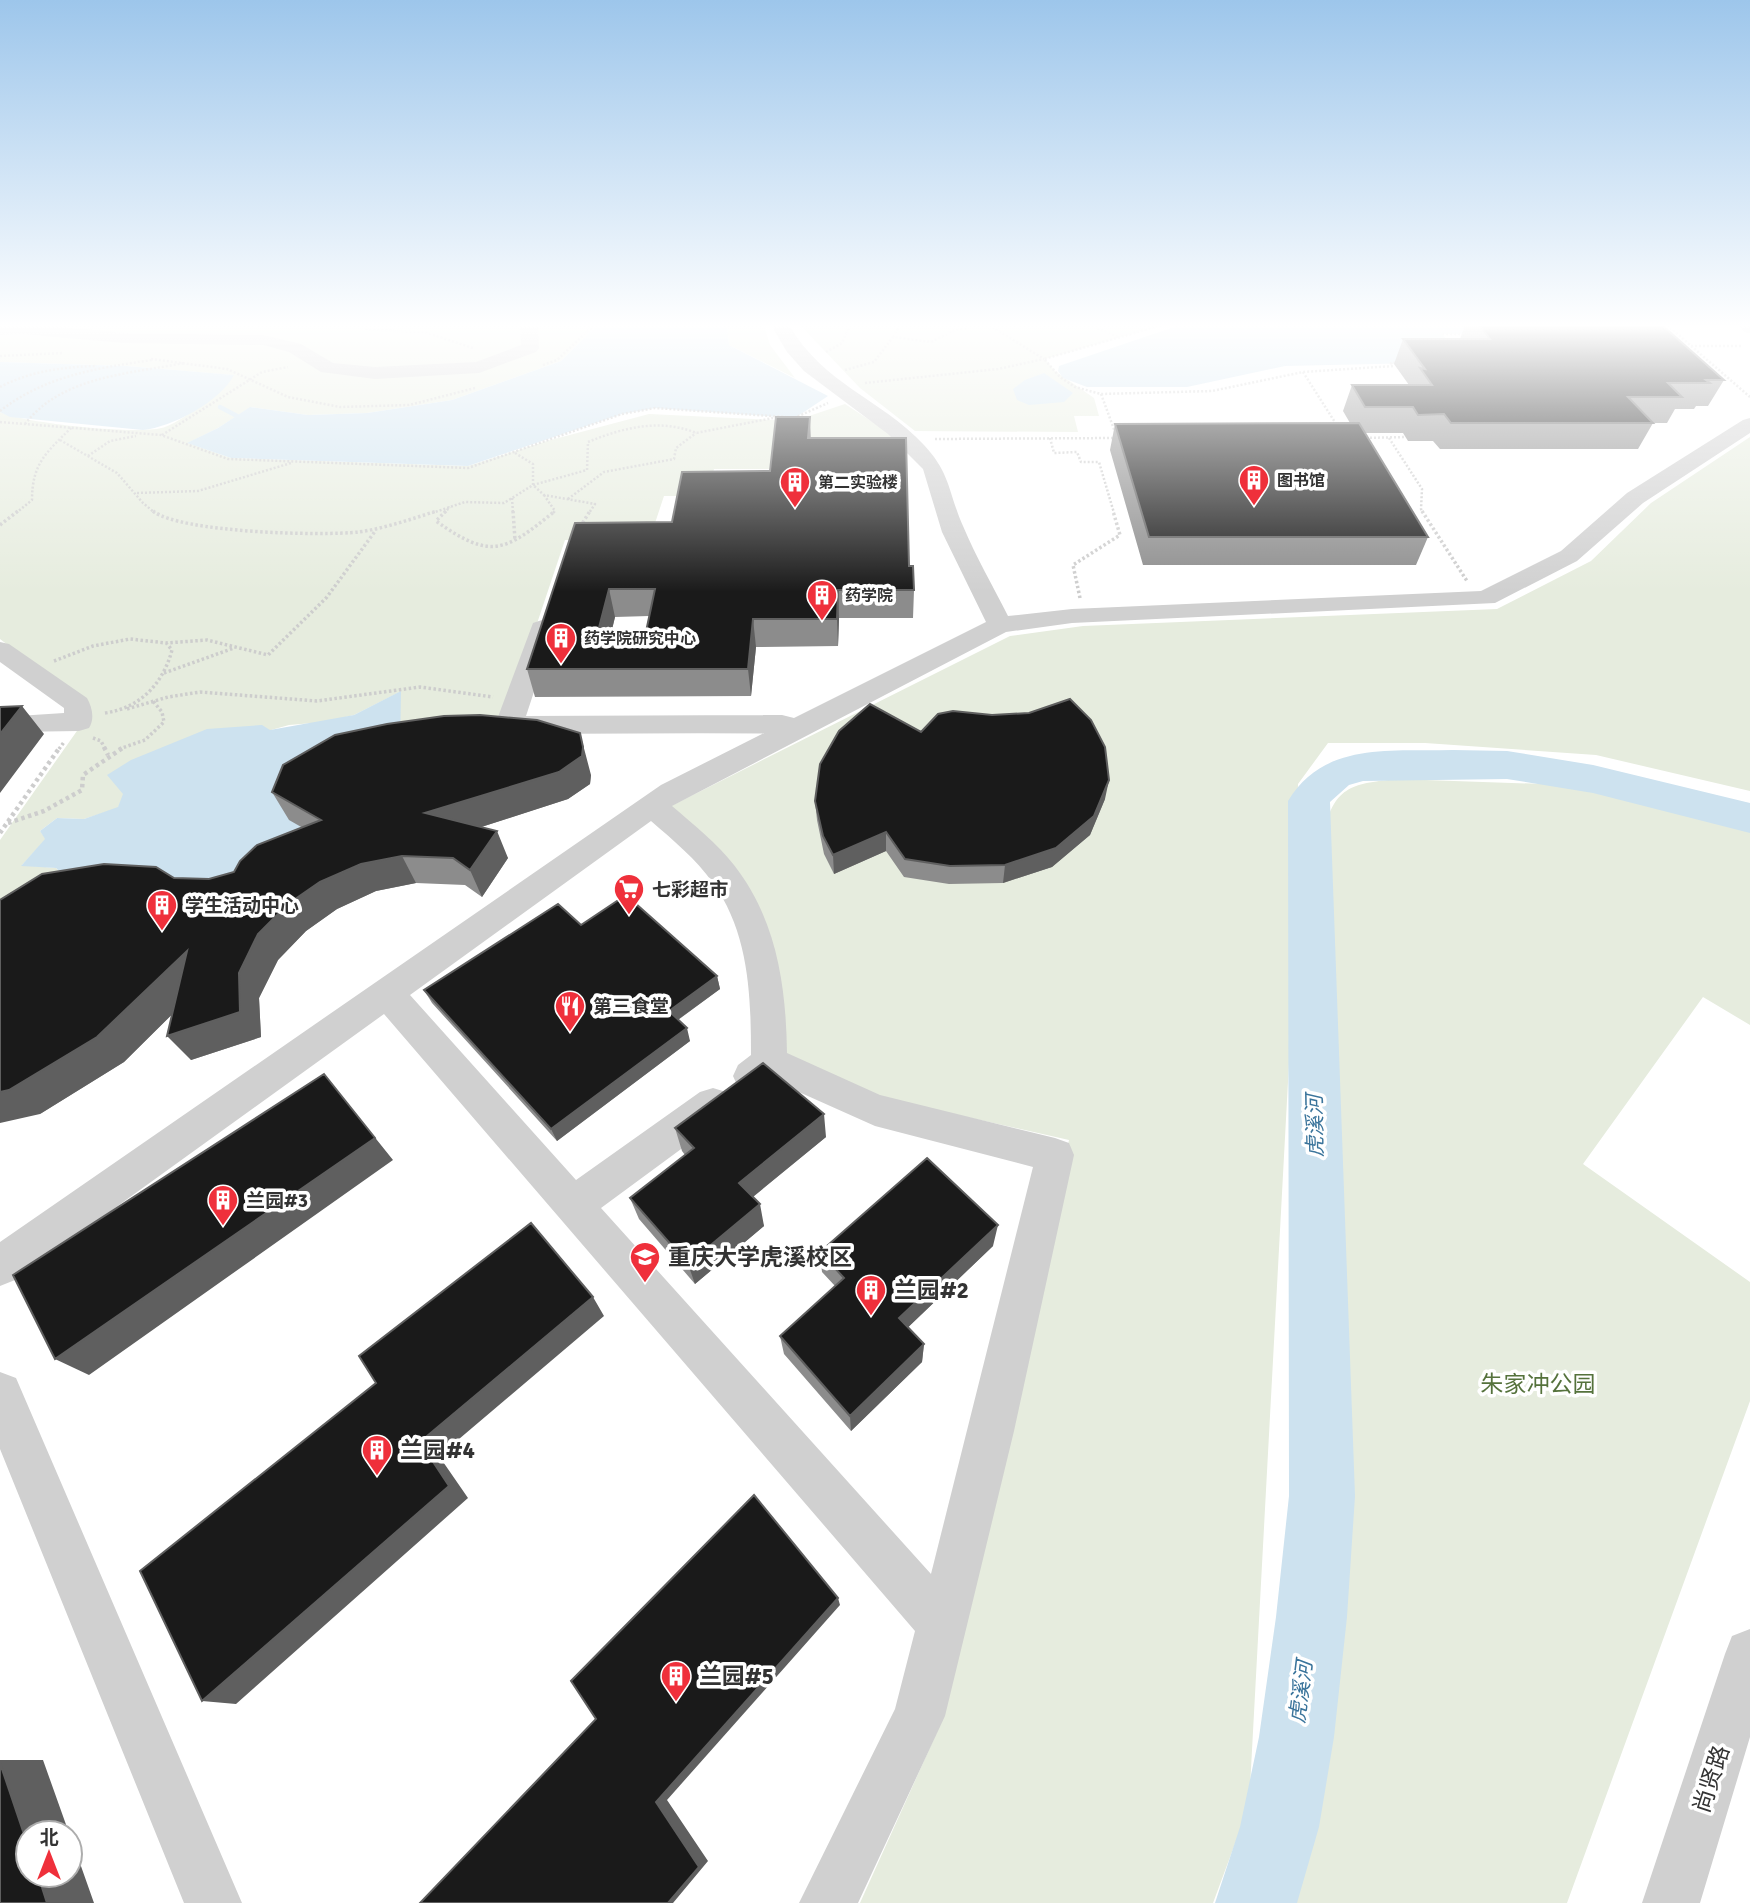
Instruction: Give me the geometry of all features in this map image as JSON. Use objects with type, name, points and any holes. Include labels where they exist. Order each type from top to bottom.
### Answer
[{"type":"street","points":[[869,414],[903,439],[933,468],[947,517],[1000,625]]},
{"type":"street","points":[[0,1266],[671,792],[1000,625],[1084,615],[1486,598],[1569,556],[1635,498],[1750,424]]},
{"type":"street","points":[[549,608],[509,725],[782,724],[796,729]]},
{"type":"street","points":[[0,650],[77,704],[79,720],[12,723]]},
{"type":"street","points":[[653,805],[723,873],[754,924],[769,997],[769,1062]]},
{"type":"street","points":[[387,993],[942,1624]]},
{"type":"street","points":[[573,1205],[769,1062]]},
{"type":"street","points":[[769,1062],[875,1110],[1055,1155],[991,1431],[919,1716],[828,1903]]},
{"type":"street","points":[[0,1394],[214,1903]]},
{"type":"street","name":"尚贤路","points":[[1671,1903],[1750,1654]]},
{"type":"path","points":[[25,424],[33,414]]},
{"type":"path","points":[[161,435],[195,414]]},
{"type":"path","points":[[0,422],[161,435],[228,459],[468,468],[623,414]]},
{"type":"path","points":[[736,414],[795,418],[800,414]]},
{"type":"path","points":[[903,439],[1118,438],[1109,414]]},
{"type":"path","points":[[1329,414],[1344,438]]},
{"type":"path","points":[[568,499],[604,472],[674,459],[676,448],[696,433],[781,417]]},
{"type":"path","points":[[60,440],[117,473],[142,503],[162,518],[209,526],[308,534],[377,529],[465,502],[504,503],[533,485],[587,470],[588,442],[623,428],[656,426],[684,428],[696,433]]},
{"type":"path","points":[[0,525],[32,500],[30,478],[42,457],[71,428]]},
{"type":"path","points":[[88,456],[110,439],[148,434]]},
{"type":"path","points":[[1050,438],[1054,453],[1077,452],[1081,462],[1099,461],[1120,535],[1073,565],[1084,615]]},
{"type":"path","points":[[1355,438],[1406,438]]},
{"type":"path","points":[[1388,438],[1422,489],[1421,509],[1479,598]]},
{"type":"path","points":[[452,505],[436,521],[454,534],[491,548],[506,547],[555,511],[533,485],[533,464],[514,453]]},
{"type":"path","points":[[136,493],[167,495],[208,491],[294,462]]},
{"type":"path","points":[[544,495],[595,504],[577,532]]},
{"type":"path","points":[[512,498],[515,540]]},
{"type":"path","points":[[30,671],[93,646],[130,639],[166,643],[207,640],[268,655],[337,590],[377,529]]},
{"type":"path","points":[[164,673],[172,650],[166,643]]},
{"type":"path","points":[[127,709],[164,673],[235,648]]},
{"type":"path","points":[[0,834],[79,720],[200,692],[317,701],[419,687],[517,701]]},
{"type":"path","points":[[8,823],[44,811],[82,790],[83,775],[91,768],[118,748],[145,740],[153,734],[164,722],[162,712],[153,701]]},
{"type":"green space","points":[[0,414],[82,427],[133,430],[165,427],[188,414],[240,414],[188,443],[231,458],[468,466],[547,441],[649,414],[794,421],[816,414],[860,414],[891,434],[892,442],[775,442],[769,469],[714,469],[708,496],[664,496],[650,538],[565,540],[502,728],[581,729],[579,748],[400,745],[400,692],[354,715],[325,722],[289,725],[108,775],[124,794],[118,808],[84,819],[57,818],[40,831],[46,839],[22,865],[56,868],[79,889],[0,926],[0,840],[84,721],[35,666],[0,639]]},
{"type":"green space","points":[[893,414],[1098,414],[1099,416],[1074,416],[1078,432],[915,431]]},
{"type":"green space","points":[[1750,437],[1750,791],[1596,755],[1425,743],[1328,743],[1298,784],[1291,1026],[1249,1806],[1213,1903],[860,1903],[937,1732],[1069,1140],[882,1098],[783,1057],[765,920],[667,808],[1010,636],[1083,626],[1497,609],[1591,561],[1651,503]]},
{"type":"green space","name":"朱家冲公园","points":[[1396,779],[1574,785],[1750,831],[1750,1025],[1703,997],[1583,1164],[1750,1282],[1750,1401],[1567,1903],[1270,1903],[1292,1830],[1311,1710],[1334,1501],[1323,835],[1333,807],[1346,791],[1367,783]]},
{"type":"water","points":[[4,414],[190,414],[167,424],[143,430],[10,417]]},
{"type":"water","points":[[240,414],[623,414],[468,466],[231,458],[187,443]]},
{"type":"water","points":[[736,414],[801,414],[795,418]]},
{"type":"water","points":[[401,691],[400,752],[308,831],[259,888],[79,889],[56,868],[21,866],[45,839],[40,831],[57,818],[84,819],[118,807],[123,794],[107,775],[131,760],[207,729],[262,725],[270,730],[354,715]]},
{"type":"building","points":[[1417,414],[1644,414],[1653,423],[1451,423],[1444,414]]},
{"type":"building","points":[[776,417],[810,417],[808,438],[906,438],[909,566],[913,566],[914,590],[838,590],[837,619],[753,619],[748,669],[527,669],[575,523],[672,522],[682,472],[770,471]],"holes":[[[609,589],[655,589],[643,646],[594,647]]]},
{"type":"building","name":"图书馆","points":[[1359,423],[1428,537],[1149,537],[1115,424]]},
{"type":"building","points":[[1070,699],[1091,720],[1105,747],[1109,780],[1094,816],[1056,848],[1005,865],[950,866],[905,859],[886,832],[833,855],[823,836],[815,801],[820,764],[839,731],[870,704],[921,732],[938,714],[953,711],[992,715],[1029,713]]},
{"type":"building","points":[[22,706],[0,734],[0,707]]},
{"type":"building","name":"学生活动中心","points":[[480,715],[537,720],[580,733],[583,747],[582,756],[559,772],[425,813],[497,831],[470,870],[453,858],[402,856],[361,864],[320,882],[288,904],[258,934],[239,973],[240,1012],[167,1036],[187,951],[97,1037],[9,1090],[0,1092],[0,900],[42,874],[104,864],[156,867],[174,878],[209,879],[234,872],[240,861],[257,845],[321,820],[272,792],[283,765],[335,735],[444,716]]},
{"type":"building","name":"第三食堂","points":[[626,895],[717,976],[669,1011],[687,1028],[551,1129],[424,990],[558,904],[581,925]]},
{"type":"building","points":[[763,1063],[824,1114],[739,1183],[760,1204],[688,1264],[630,1198],[694,1148],[675,1128]]},
{"type":"building","points":[[324,1074],[375,1138],[55,1359],[13,1275]]},
{"type":"building","name":"兰园#2","points":[[927,1158],[998,1225],[899,1318],[924,1344],[850,1416],[780,1336],[844,1278],[820,1252]]},
{"type":"building","name":"兰园#4","points":[[531,1223],[593,1297],[420,1442],[449,1486],[202,1701],[140,1571],[376,1383],[359,1356]]},
{"type":"building","name":"兰园#5","points":[[754,1495],[838,1598],[656,1802],[699,1867],[668,1903],[420,1903],[596,1719],[571,1681]]},
{"type":"building","points":[[0,1763],[19,1819],[14,1819],[14,1889],[42,1889],[47,1903],[0,1903]]},
{"type":"waterway","points":[[233,414],[237,416]]},
{"type":"waterway","name":"虎溪河","points":[[1256,1903],[1280,1827],[1297,1737],[1312,1617],[1322,1496],[1309,801],[1319,787],[1335,775],[1361,767],[1507,765],[1593,779],[1750,818]]},
{"type":"place","name":"图书馆","points":[[1254,507]]},
{"type":"place","name":"第二实验楼","points":[[795,509]]},
{"type":"place","name":"药学院","points":[[822,622]]},
{"type":"place","name":"药学院研究中心","points":[[561,665]]},
{"type":"place","name":"七彩超市","points":[[629,916]]},
{"type":"place","name":"学生活动中心","points":[[162,932]]},
{"type":"place","name":"第三食堂","points":[[570,1033]]},
{"type":"place","name":"兰园#3","points":[[223,1227]]},
{"type":"place","name":"重庆大学虎溪校区","points":[[645,1284]]},
{"type":"place","name":"兰园#2","points":[[871,1317]]},
{"type":"place","name":"兰园#4","points":[[377,1477]]},
{"type":"place","name":"兰园#5","points":[[676,1703]]}]
